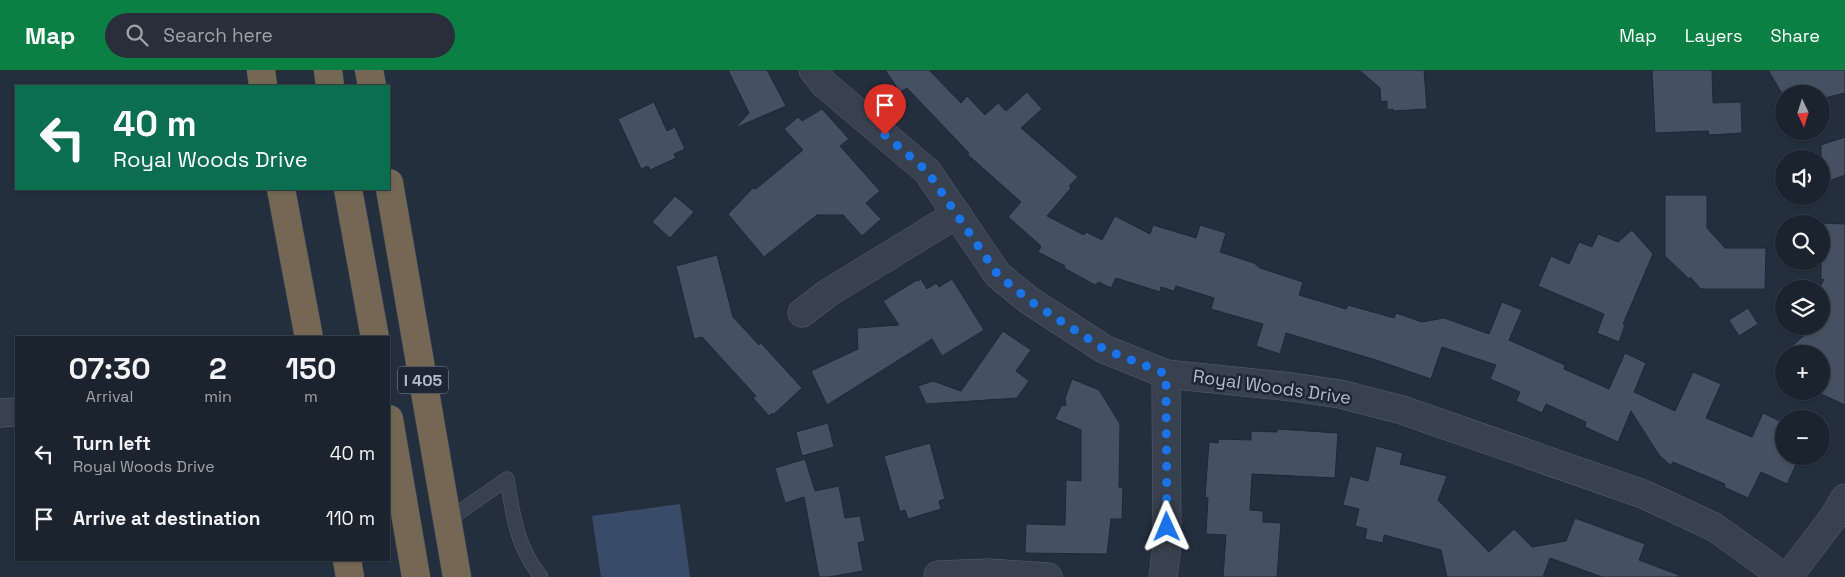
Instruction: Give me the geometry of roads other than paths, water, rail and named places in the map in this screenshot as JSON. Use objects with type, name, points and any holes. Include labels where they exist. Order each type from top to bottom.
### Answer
[{"type":"highway","points":[[260,70],[263,85]]},
{"type":"highway","points":[[328,70],[330,85]]},
{"type":"highway","points":[[369,70],[372,85]]},
{"type":"highway","name":"I 405","points":[[390,189],[457,577]]},
{"type":"highway","points":[[281,190],[309,336]]},
{"type":"highway","points":[[348,190],[375,336]]},
{"type":"highway","points":[[390,425],[416,577]]},
{"type":"highway","points":[[347,561],[350,577]]},
{"type":"street","name":"Royal Woods Drive","points":[[813,70],[824,84],[927,171],[998,275],[1030,301],[1104,349],[1166,374],[1292,386],[1340,394],[1402,410],[1643,494],[1714,527],[1784,577]]},
{"type":"street","points":[[802,313],[828,293],[957,214]]},
{"type":"street","points":[[1163,577],[1167,546],[1166,374]]},
{"type":"street","points":[[0,413],[15,412]]},
{"type":"street","points":[[1788,577],[1834,518],[1845,498]]},
{"type":"street","points":[[938,575],[989,573],[1048,577]]},
{"type":"lane","points":[[448,520],[507,479],[516,531],[530,564],[540,577]]},
{"type":"water","points":[[680,504],[690,577],[601,577],[592,516]]}]
